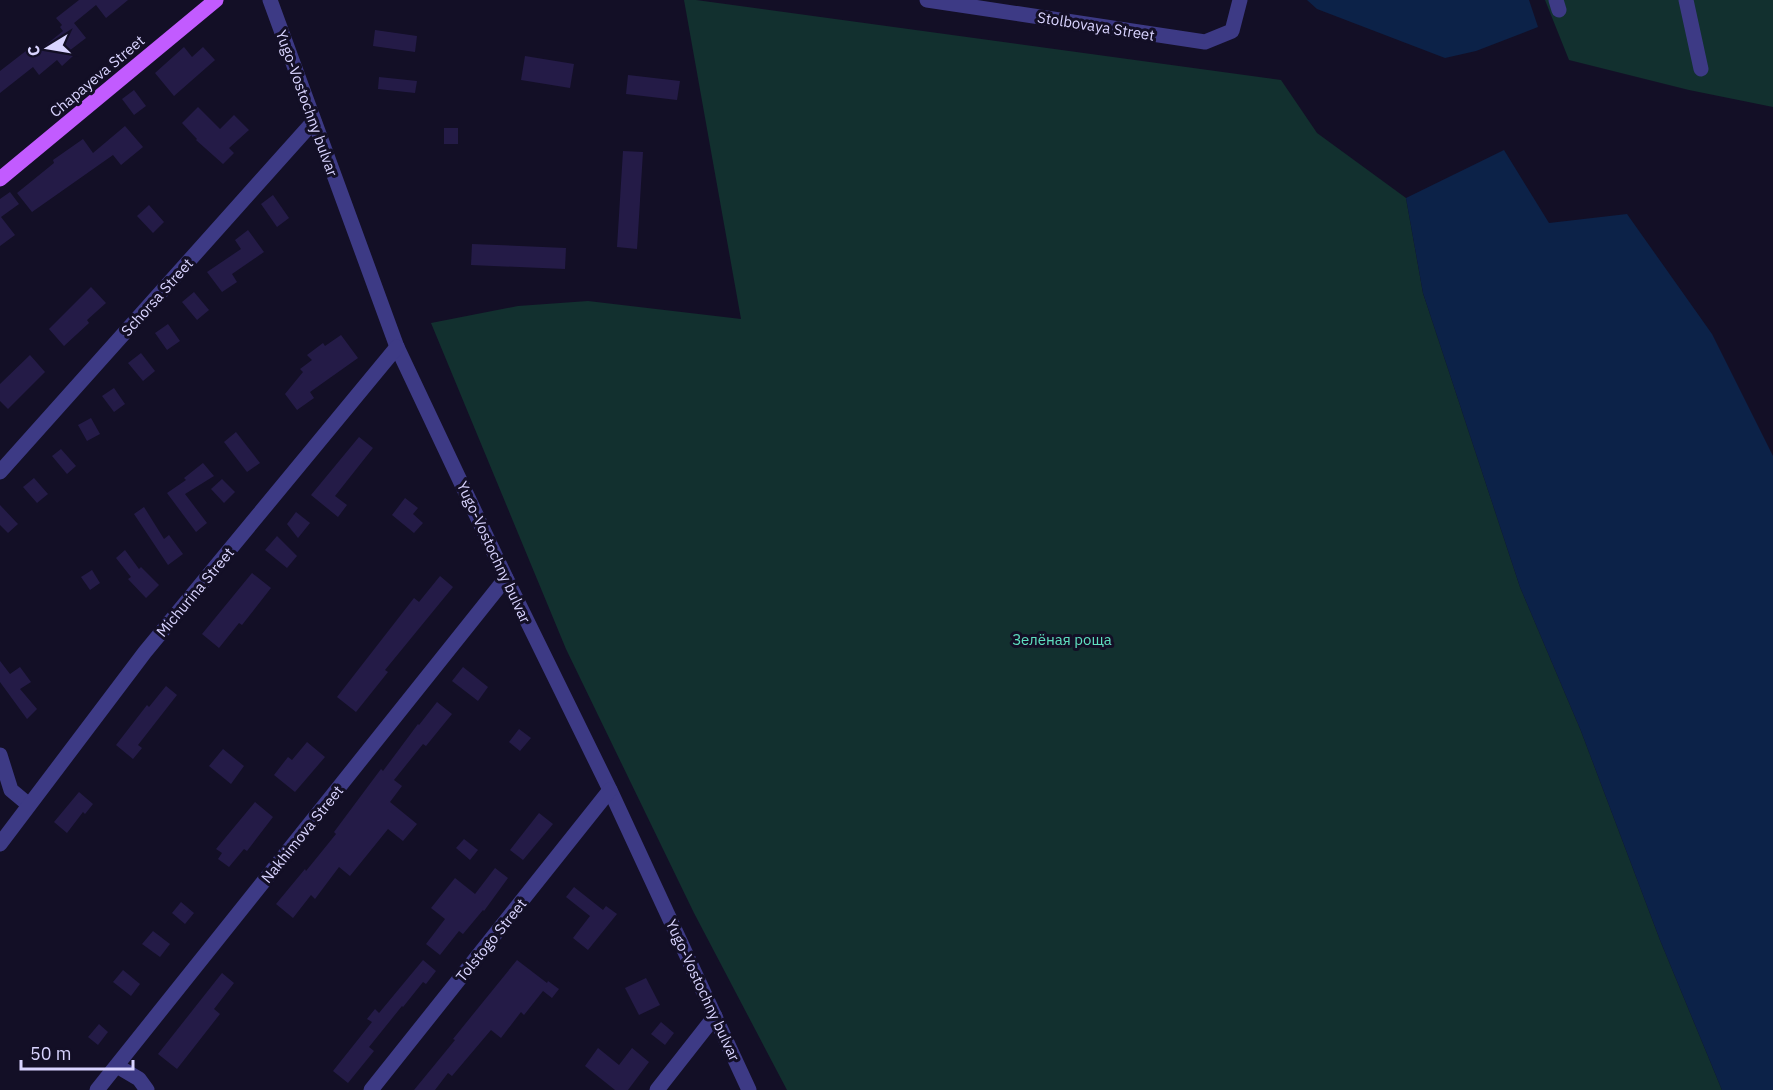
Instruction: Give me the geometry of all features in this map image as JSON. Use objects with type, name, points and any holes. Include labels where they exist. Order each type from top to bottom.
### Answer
[{"type":"main road","name":"Chapayeva Street","points":[[0,180],[216,0]]},
{"type":"street","name":"Yugo-Vostochny bulvar","points":[[270,0],[398,347],[506,578],[610,790],[749,1090]]},
{"type":"street","name":"Stolbovaya Street","points":[[927,0],[1204,42],[1232,32],[1240,0]]},
{"type":"street","points":[[1686,0],[1701,69]]},
{"type":"street","name":"Schorsa Street","points":[[0,472],[314,121]]},
{"type":"street","name":"Michurina Street","points":[[0,844],[145,652],[398,347]]},
{"type":"street","name":"Nakhimova Street","points":[[97,1090],[506,578]]},
{"type":"street","points":[[0,755],[11,789],[29,805]]},
{"type":"street","name":"Tolstogo Street","points":[[371,1090],[610,790]]},
{"type":"street","points":[[657,1090],[715,1016]]},
{"type":"street","points":[[117,1065],[140,1079],[147,1090]]},
{"type":"green space","name":"Зелёная роща","points":[[684,0],[1281,80],[1317,133],[1406,198],[1423,293],[1520,587],[1581,731],[1660,940],[1722,1090],[787,1090],[694,913],[566,649],[431,323],[518,306],[588,301],[741,319]]},
{"type":"green space","points":[[1545,0],[1773,0],[1773,107],[1689,90],[1569,60]]},
{"type":"water","points":[[1307,0],[1529,0],[1538,27],[1476,51],[1445,58],[1317,9]]},
{"type":"water","points":[[1504,150],[1549,223],[1627,214],[1712,334],[1773,456],[1773,1090],[1722,1090],[1660,940],[1581,731],[1520,587],[1423,293],[1406,198]]},
{"type":"building","points":[[79,0],[128,0],[106,18],[96,5],[74,23],[86,38],[69,51],[73,56],[62,66],[57,60],[39,75],[33,67],[0,93],[0,71],[31,47],[36,53],[63,31],[60,27],[62,25],[56,18]]},
{"type":"building","points":[[375,30],[417,36],[415,52],[373,46]]},
{"type":"building","points":[[184,47],[192,57],[203,47],[215,60],[174,96],[155,73]]},
{"type":"building","points":[[525,56],[574,64],[570,88],[521,80]]},
{"type":"building","points":[[628,75],[680,81],[677,100],[626,94]]},
{"type":"building","points":[[379,77],[417,81],[415,93],[378,89]]},
{"type":"building","points":[[134,90],[146,106],[134,115],[122,99]]},
{"type":"building","points":[[198,107],[220,129],[234,115],[249,130],[229,148],[234,153],[223,164],[196,140],[182,123]]},
{"type":"building","points":[[125,126],[143,147],[121,165],[113,155],[32,212],[17,193],[54,163],[53,160],[83,139],[93,153]]},
{"type":"building","points":[[444,128],[458,128],[458,144],[444,144]]},
{"type":"building","points":[[623,151],[643,152],[637,249],[617,247]]},
{"type":"building","points":[[10,192],[19,204],[1,217],[15,235],[0,246],[0,199]]},
{"type":"building","points":[[273,195],[289,218],[277,227],[261,204]]},
{"type":"building","points":[[149,205],[164,222],[153,233],[137,216]]},
{"type":"building","points":[[248,230],[264,252],[232,274],[237,282],[222,292],[207,272],[241,249],[235,240]]},
{"type":"building","points":[[472,244],[566,248],[565,269],[471,265]]},
{"type":"building","points":[[91,287],[106,303],[87,320],[89,323],[64,346],[49,329]]},
{"type":"building","points":[[194,292],[209,310],[197,320],[182,302]]},
{"type":"building","points":[[168,324],[180,341],[167,350],[155,333]]},
{"type":"building","points":[[341,335],[358,358],[310,392],[314,398],[297,410],[285,394],[303,372],[300,369],[312,360],[307,355],[323,343],[325,346]]},
{"type":"building","points":[[141,353],[155,371],[143,381],[128,363]]},
{"type":"building","points":[[30,355],[45,372],[8,409],[0,401],[0,384]]},
{"type":"building","points":[[114,388],[125,404],[114,412],[102,396]]},
{"type":"building","points":[[91,418],[100,434],[87,441],[78,425]]},
{"type":"building","points":[[236,432],[260,463],[247,472],[224,442]]},
{"type":"building","points":[[359,437],[373,448],[335,496],[347,505],[338,517],[311,495]]},
{"type":"building","points":[[61,449],[76,466],[67,474],[52,456]]},
{"type":"building","points":[[203,463],[214,476],[185,494],[207,523],[196,532],[167,493],[186,480],[184,478]]},
{"type":"building","points":[[34,478],[48,494],[37,503],[23,487]]},
{"type":"building","points":[[222,479],[235,492],[224,503],[211,489]]},
{"type":"building","points":[[405,498],[418,508],[413,514],[423,523],[414,533],[392,515]]},
{"type":"building","points":[[0,505],[18,524],[8,533],[0,525]]},
{"type":"building","points":[[144,507],[164,539],[169,535],[183,554],[168,565],[134,514]]},
{"type":"building","points":[[296,512],[310,523],[298,538],[287,524]]},
{"type":"building","points":[[277,536],[297,556],[287,568],[265,550]]},
{"type":"building","points":[[125,550],[139,569],[141,567],[159,585],[146,598],[128,579],[131,577],[116,558]]},
{"type":"building","points":[[92,570],[100,583],[90,590],[81,577]]},
{"type":"building","points":[[252,573],[271,588],[242,625],[239,623],[219,648],[202,634]]},
{"type":"building","points":[[440,576],[453,587],[385,670],[388,672],[356,712],[337,697],[414,598],[419,602]]},
{"type":"building","points":[[0,661],[10,674],[20,667],[31,682],[20,689],[37,709],[27,719],[0,682]]},
{"type":"building","points":[[463,667],[488,687],[478,701],[452,681]]},
{"type":"building","points":[[166,686],[177,695],[138,745],[142,748],[133,759],[116,745],[147,705],[149,707]]},
{"type":"building","points":[[437,702],[452,714],[426,746],[423,744],[394,780],[402,786],[390,802],[417,824],[403,841],[388,829],[350,876],[339,867],[315,899],[311,895],[293,918],[276,904],[336,834],[334,832],[381,769],[383,771]]},
{"type":"building","points":[[519,729],[531,738],[520,751],[509,742]]},
{"type":"building","points":[[307,742],[325,757],[295,792],[274,775],[288,757],[292,760]]},
{"type":"building","points":[[223,749],[244,766],[231,784],[209,766]]},
{"type":"building","points":[[79,792],[93,804],[85,814],[83,812],[67,833],[54,822]]},
{"type":"building","points":[[255,802],[273,817],[247,851],[244,849],[229,867],[218,859],[222,853],[216,849]]},
{"type":"building","points":[[539,813],[553,824],[523,860],[510,850]]},
{"type":"building","points":[[464,839],[478,850],[470,860],[456,848]]},
{"type":"building","points":[[495,868],[508,878],[484,911],[463,934],[459,931],[440,955],[426,944],[445,919],[431,908],[455,878],[475,894]]},
{"type":"building","points":[[574,887],[603,910],[606,906],[617,914],[588,950],[573,938],[590,916],[566,897]]},
{"type":"building","points":[[181,902],[194,913],[185,924],[172,913]]},
{"type":"building","points":[[153,931],[170,944],[160,957],[142,944]]},
{"type":"building","points":[[423,960],[436,971],[426,984],[423,982],[369,1047],[374,1051],[348,1083],[333,1071],[372,1022],[367,1019],[375,1009],[379,1013]]},
{"type":"building","points":[[517,960],[547,983],[548,981],[559,989],[552,998],[543,991],[524,1015],[521,1012],[501,1038],[491,1030],[452,1076],[448,1073],[435,1090],[414,1090],[455,1040],[453,1039]]},
{"type":"building","points":[[123,970],[140,984],[131,996],[113,982]]},
{"type":"building","points":[[222,973],[234,983],[214,1009],[220,1014],[177,1069],[158,1054]]},
{"type":"building","points":[[646,978],[660,1005],[639,1015],[625,988]]},
{"type":"building","points":[[661,1022],[674,1033],[665,1045],[651,1034]]},
{"type":"building","points":[[99,1024],[108,1032],[98,1045],[88,1037]]},
{"type":"building","points":[[598,1048],[619,1065],[632,1048],[649,1062],[628,1090],[615,1090],[585,1066]]}]
